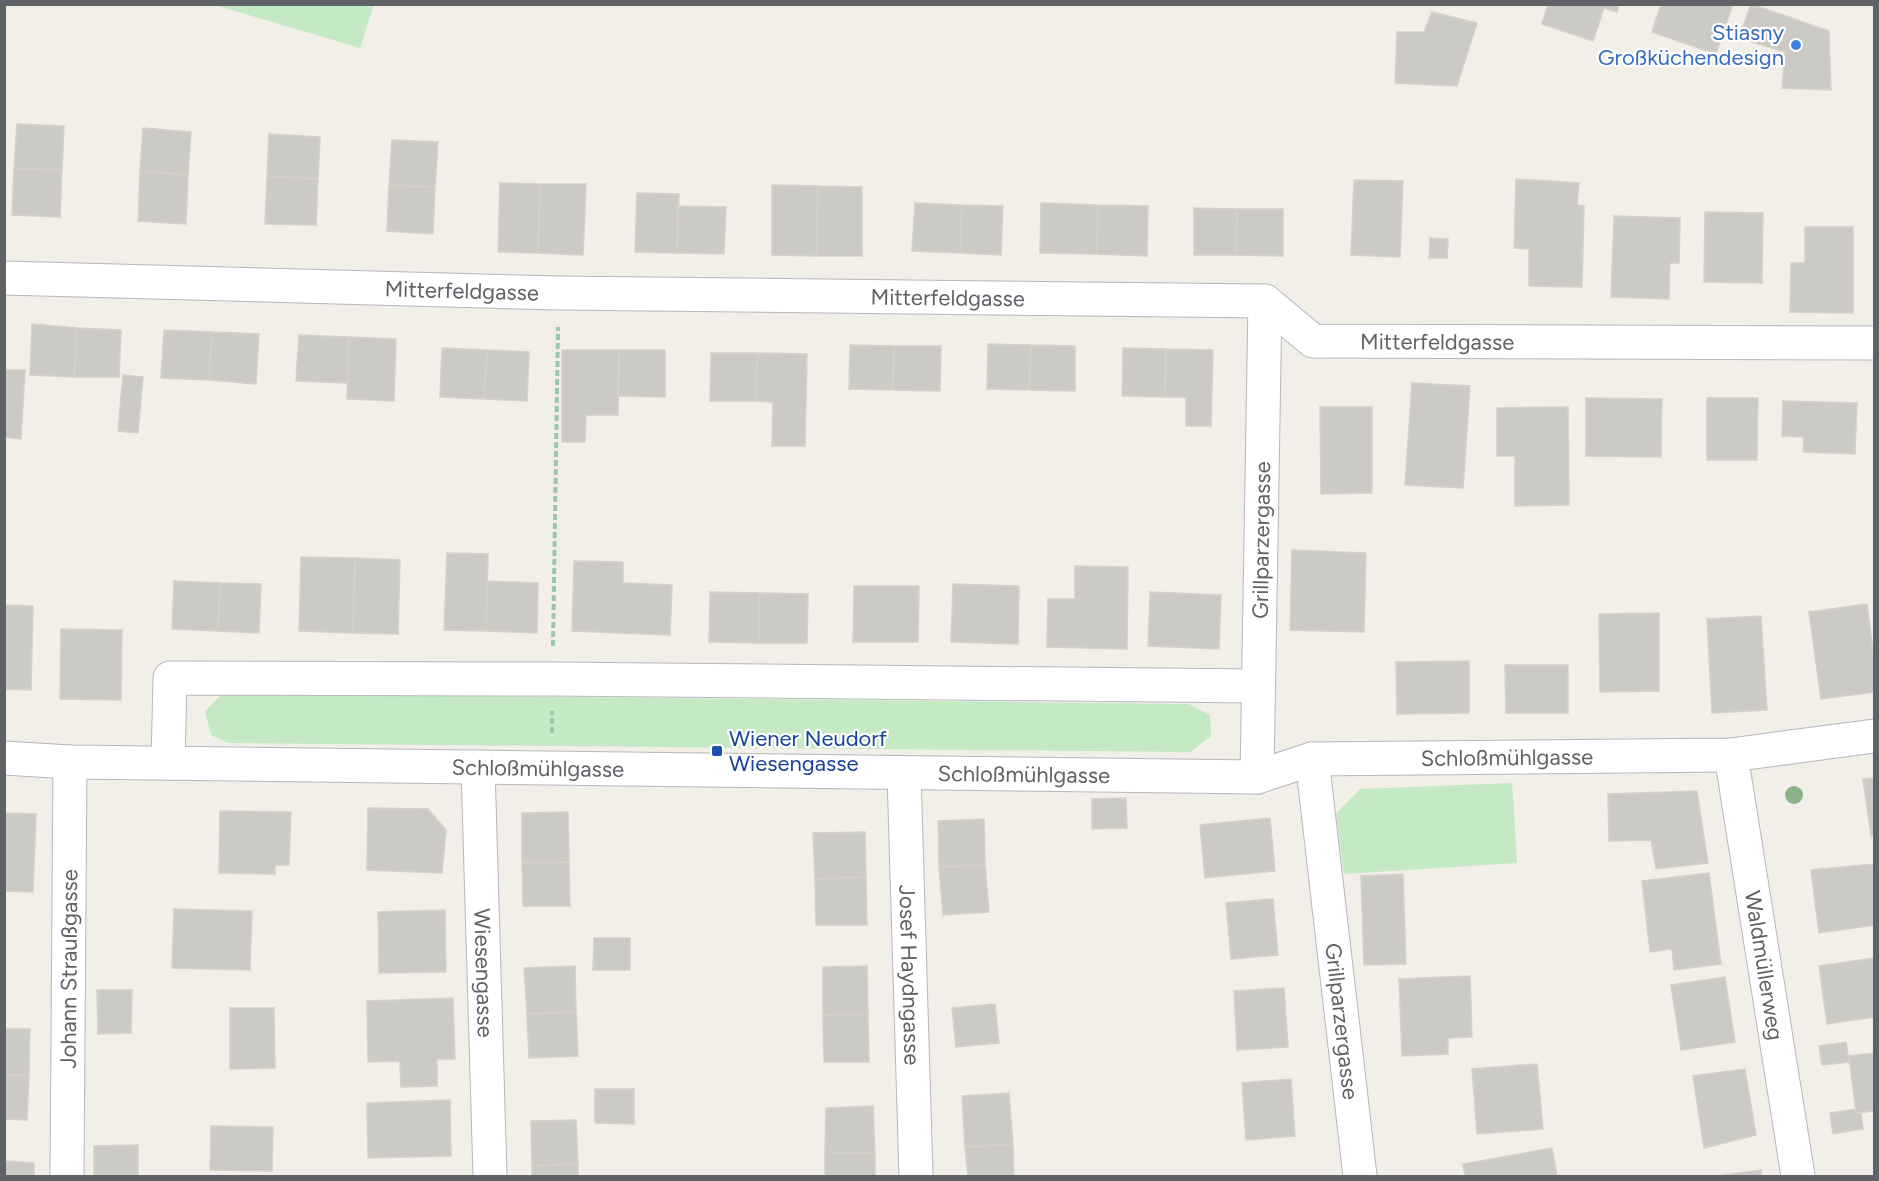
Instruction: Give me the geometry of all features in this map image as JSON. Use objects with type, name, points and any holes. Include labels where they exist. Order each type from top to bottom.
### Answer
[{"type":"street","name":"Mitterfeldgasse","points":[[4,278],[558,293],[1265,301],[1313,341],[1875,343]]},
{"type":"street","name":"Grillparzergasse","points":[[1257,777],[1265,301]]},
{"type":"street","points":[[168,763],[170,678],[552,679],[1257,686]]},
{"type":"street","name":"Schloßmühlgasse","points":[[4,758],[70,762],[1257,777],[1312,759],[1731,755],[1875,736]]},
{"type":"street","name":"Waldmüllerweg","points":[[1731,755],[1798,1176]]},
{"type":"street","name":"Grillparzergasse","points":[[1312,759],[1360,1176]]},
{"type":"street","name":"Johann Straußgasse","points":[[67,1176],[70,762]]},
{"type":"street","name":"Wiesengasse","points":[[478,767],[490,1176]]},
{"type":"street","name":"Josef Haydngasse","points":[[904,773],[916,1176]]},
{"type":"path","points":[[552,768],[558,293]]},
{"type":"green space","points":[[215,5],[374,5],[360,48]]},
{"type":"green space","points":[[223,693],[1189,704],[1210,715],[1211,736],[1190,752],[228,743],[211,735],[205,711]]},
{"type":"green space","points":[[1512,783],[1517,863],[1344,874],[1336,813],[1360,789]]},
{"type":"building","points":[[1548,4],[1619,4],[1617,12],[1604,8],[1593,41],[1542,24]]},
{"type":"building","points":[[1661,4],[1733,4],[1716,54],[1652,32]]},
{"type":"building","name":"Stiasny Großküchendesign","points":[[1751,4],[1829,31],[1831,90],[1782,88],[1785,52],[1739,38]]},
{"type":"building","points":[[1432,12],[1477,23],[1457,86],[1395,83],[1397,32],[1424,32]]},
{"type":"building","points":[[17,124],[64,126],[62,170],[14,168]]},
{"type":"building","points":[[143,128],[191,132],[188,175],[140,171]]},
{"type":"building","points":[[269,134],[320,137],[318,179],[267,176]]},
{"type":"building","points":[[392,140],[438,142],[435,187],[389,185]]},
{"type":"building","points":[[14,168],[62,170],[60,217],[12,215]]},
{"type":"building","points":[[140,171],[188,175],[186,224],[138,221]]},
{"type":"building","points":[[267,176],[318,179],[316,225],[265,224]]},
{"type":"building","points":[[1516,179],[1579,183],[1577,205],[1584,206],[1582,287],[1529,286],[1529,249],[1514,248]]},
{"type":"building","points":[[1354,180],[1403,181],[1400,257],[1351,255]]},
{"type":"building","points":[[500,183],[540,184],[538,253],[498,252]]},
{"type":"building","points":[[540,184],[586,184],[583,255],[538,253]]},
{"type":"building","points":[[389,185],[435,187],[433,234],[387,231]]},
{"type":"building","points":[[772,185],[818,186],[816,256],[772,255]]},
{"type":"building","points":[[818,186],[862,187],[862,256],[816,256]]},
{"type":"building","points":[[637,193],[679,194],[677,253],[635,252]]},
{"type":"building","points":[[915,203],[962,205],[960,253],[912,251]]},
{"type":"building","points":[[1041,203],[1098,205],[1097,254],[1040,253]]},
{"type":"building","points":[[962,205],[1003,206],[1001,255],[960,253]]},
{"type":"building","points":[[1098,205],[1148,206],[1147,256],[1097,254]]},
{"type":"building","points":[[678,206],[726,207],[724,254],[677,253]]},
{"type":"building","points":[[1194,208],[1237,209],[1236,255],[1194,255]]},
{"type":"building","points":[[1237,209],[1283,209],[1283,256],[1236,255]]},
{"type":"building","points":[[1705,212],[1763,213],[1762,283],[1704,282]]},
{"type":"building","points":[[1614,216],[1680,218],[1679,263],[1670,263],[1669,299],[1611,297]]},
{"type":"building","points":[[1805,227],[1853,227],[1853,313],[1790,312],[1791,263],[1805,263]]},
{"type":"building","points":[[1430,238],[1448,239],[1447,258],[1429,258]]},
{"type":"building","points":[[32,324],[77,328],[74,377],[30,375]]},
{"type":"building","points":[[77,328],[121,330],[119,377],[74,377]]},
{"type":"building","points":[[164,330],[212,332],[209,380],[161,378]]},
{"type":"building","points":[[212,332],[259,334],[256,384],[209,380]]},
{"type":"building","points":[[299,335],[349,337],[347,383],[296,381]]},
{"type":"building","points":[[349,337],[396,339],[394,401],[347,399]]},
{"type":"building","points":[[988,344],[1031,345],[1029,390],[987,389]]},
{"type":"building","points":[[850,345],[894,346],[893,390],[849,389]]},
{"type":"building","points":[[1031,345],[1075,346],[1075,391],[1029,390]]},
{"type":"building","points":[[894,346],[941,346],[940,391],[893,390]]},
{"type":"building","points":[[442,348],[487,350],[484,399],[440,397]]},
{"type":"building","points":[[1123,348],[1166,349],[1165,397],[1122,396]]},
{"type":"building","points":[[1166,349],[1213,350],[1211,426],[1186,426],[1186,397],[1165,397]]},
{"type":"building","points":[[487,350],[529,352],[527,401],[484,399]]},
{"type":"building","points":[[562,350],[619,350],[618,415],[586,415],[585,442],[562,442]]},
{"type":"building","points":[[619,350],[665,350],[665,397],[618,396]]},
{"type":"building","points":[[711,353],[757,353],[756,401],[710,401]]},
{"type":"building","points":[[757,353],[807,354],[805,446],[772,446],[773,402],[756,401]]},
{"type":"building","points":[[6,370],[25,370],[21,439],[4,437]]},
{"type":"building","points":[[123,375],[143,377],[138,433],[118,431]]},
{"type":"building","points":[[1412,383],[1470,386],[1463,488],[1405,485]]},
{"type":"building","points":[[1586,398],[1662,399],[1661,457],[1586,456]]},
{"type":"building","points":[[1707,398],[1758,398],[1757,460],[1707,460]]},
{"type":"building","points":[[1783,401],[1857,403],[1855,454],[1803,452],[1804,437],[1782,436]]},
{"type":"building","points":[[1320,407],[1372,407],[1372,493],[1321,494]]},
{"type":"building","points":[[1568,407],[1569,505],[1515,506],[1515,456],[1497,456],[1497,408]]},
{"type":"building","points":[[1292,550],[1366,553],[1364,632],[1290,630]]},
{"type":"building","points":[[447,553],[488,554],[486,631],[444,630]]},
{"type":"building","points":[[301,557],[355,558],[353,633],[299,631]]},
{"type":"building","points":[[355,558],[400,560],[398,634],[353,633]]},
{"type":"building","points":[[574,561],[623,562],[623,583],[672,585],[670,635],[572,631]]},
{"type":"building","points":[[1075,566],[1128,567],[1127,649],[1047,647],[1048,599],[1075,599]]},
{"type":"building","points":[[174,581],[220,583],[218,631],[172,629]]},
{"type":"building","points":[[487,581],[538,583],[537,633],[486,631]]},
{"type":"building","points":[[220,583],[261,584],[259,633],[218,631]]},
{"type":"building","points":[[953,584],[1019,586],[1018,644],[951,642]]},
{"type":"building","points":[[854,586],[919,586],[918,642],[853,642]]},
{"type":"building","points":[[710,592],[760,593],[759,643],[709,642]]},
{"type":"building","points":[[1150,592],[1221,595],[1219,649],[1148,646]]},
{"type":"building","points":[[760,593],[808,594],[807,643],[759,643]]},
{"type":"building","points":[[1867,604],[1874,659],[1874,692],[1821,699],[1809,612]]},
{"type":"building","points":[[4,605],[33,606],[31,690],[4,689]]},
{"type":"building","points":[[1659,613],[1659,691],[1600,692],[1599,614]]},
{"type":"building","points":[[1761,616],[1767,710],[1712,713],[1707,619]]},
{"type":"building","points":[[61,629],[122,630],[121,700],[60,699]]},
{"type":"building","points":[[1469,661],[1469,713],[1397,714],[1396,662]]},
{"type":"building","points":[[1505,665],[1568,665],[1568,713],[1506,713]]},
{"type":"building","points":[[1874,778],[1874,835],[1871,836],[1863,779]]},
{"type":"building","points":[[1697,791],[1708,863],[1656,869],[1651,840],[1609,841],[1608,794]]},
{"type":"building","points":[[1126,798],[1127,828],[1092,829],[1092,799]]},
{"type":"building","points":[[368,808],[428,809],[446,830],[442,873],[367,870]]},
{"type":"building","points":[[220,811],[291,812],[289,865],[275,865],[275,874],[219,873]]},
{"type":"building","points":[[568,812],[569,862],[522,863],[522,813]]},
{"type":"building","points":[[4,813],[36,814],[33,892],[4,891]]},
{"type":"building","points":[[1270,818],[1275,871],[1205,878],[1200,825]]},
{"type":"building","points":[[984,819],[985,865],[939,867],[938,821]]},
{"type":"building","points":[[865,832],[866,877],[815,879],[813,833]]},
{"type":"building","points":[[569,862],[570,906],[523,906],[522,863]]},
{"type":"building","points":[[1874,864],[1874,925],[1819,933],[1811,870]]},
{"type":"building","points":[[985,865],[989,912],[943,915],[939,867]]},
{"type":"building","points":[[1709,873],[1721,964],[1674,970],[1672,949],[1650,952],[1642,881]]},
{"type":"building","points":[[1403,874],[1406,964],[1364,965],[1361,876]]},
{"type":"building","points":[[866,877],[867,925],[816,925],[815,879]]},
{"type":"building","points":[[1273,899],[1278,955],[1231,959],[1226,903]]},
{"type":"building","points":[[174,909],[252,911],[250,970],[172,968]]},
{"type":"building","points":[[445,910],[446,972],[379,973],[378,912]]},
{"type":"building","points":[[594,938],[630,938],[630,970],[593,970]]},
{"type":"building","points":[[1874,958],[1874,1017],[1827,1024],[1819,966]]},
{"type":"building","points":[[575,966],[576,1012],[527,1014],[524,968]]},
{"type":"building","points":[[867,966],[868,1014],[823,1015],[823,967]]},
{"type":"building","points":[[1470,976],[1472,1037],[1448,1038],[1448,1054],[1402,1056],[1399,979]]},
{"type":"building","points":[[1725,977],[1735,1042],[1681,1050],[1671,985]]},
{"type":"building","points":[[1284,988],[1288,1047],[1237,1050],[1234,991]]},
{"type":"building","points":[[97,990],[132,990],[131,1033],[98,1034]]},
{"type":"building","points":[[453,998],[455,1059],[437,1059],[437,1086],[401,1087],[400,1061],[368,1062],[367,1001]]},
{"type":"building","points":[[995,1004],[999,1043],[956,1047],[952,1008]]},
{"type":"building","points":[[230,1008],[274,1008],[275,1068],[230,1069]]},
{"type":"building","points":[[576,1012],[578,1056],[529,1058],[527,1014]]},
{"type":"building","points":[[868,1014],[869,1062],[824,1062],[823,1015]]},
{"type":"building","points":[[4,1029],[30,1029],[29,1075],[4,1075]]},
{"type":"building","points":[[1846,1042],[1849,1062],[1822,1065],[1819,1046]]},
{"type":"building","points":[[1874,1053],[1874,1111],[1856,1113],[1849,1056]]},
{"type":"building","points":[[1537,1064],[1543,1129],[1477,1134],[1472,1069]]},
{"type":"building","points":[[1745,1069],[1756,1135],[1704,1148],[1693,1076]]},
{"type":"building","points":[[4,1075],[29,1075],[27,1120],[4,1119]]},
{"type":"building","points":[[1291,1079],[1295,1136],[1246,1140],[1242,1083]]},
{"type":"building","points":[[595,1089],[634,1089],[634,1124],[595,1123]]},
{"type":"building","points":[[1009,1093],[1013,1144],[965,1147],[962,1096]]},
{"type":"building","points":[[450,1100],[451,1156],[368,1158],[367,1103]]},
{"type":"building","points":[[873,1106],[875,1153],[825,1152],[826,1108]]},
{"type":"building","points":[[1856,1109],[1856,1113],[1861,1113],[1863,1129],[1833,1134],[1830,1113]]},
{"type":"building","points":[[576,1120],[578,1164],[532,1166],[531,1121]]},
{"type":"building","points":[[211,1126],[273,1127],[272,1171],[210,1170]]},
{"type":"building","points":[[1013,1144],[1014,1176],[968,1176],[965,1147]]},
{"type":"building","points":[[138,1145],[138,1176],[94,1176],[94,1146]]},
{"type":"building","points":[[1552,1148],[1557,1176],[1465,1176],[1463,1164]]},
{"type":"building","points":[[825,1152],[875,1153],[875,1176],[825,1176]]},
{"type":"building","points":[[4,1161],[34,1163],[34,1176],[4,1176]]},
{"type":"building","points":[[578,1164],[578,1176],[532,1176],[532,1166]]},
{"type":"building","points":[[1761,1170],[1761,1176],[1717,1176]]},
{"type":"place","name":"Stiasny Großküchendesign","points":[[1796,45]]},
{"type":"place","name":"Wiener Neudorf Wiesengasse","points":[[717,751]]}]
